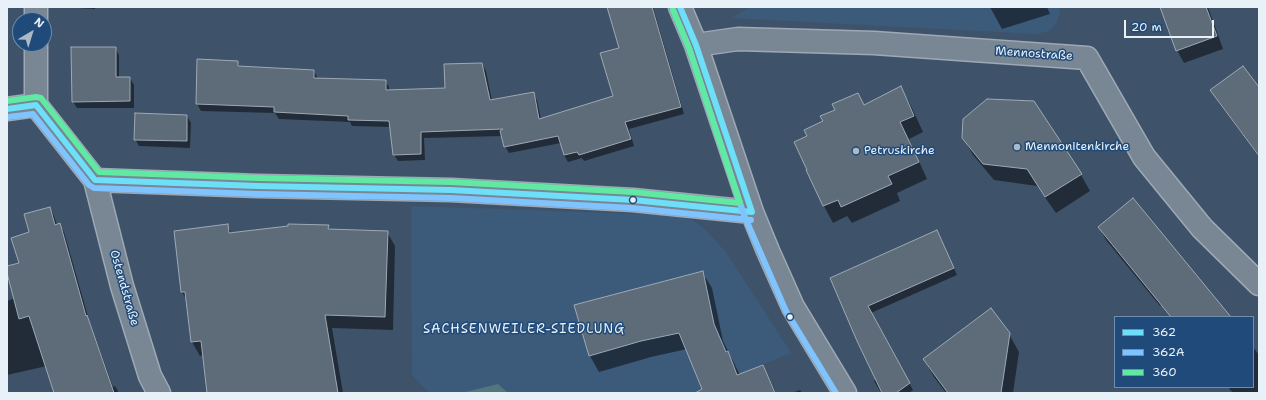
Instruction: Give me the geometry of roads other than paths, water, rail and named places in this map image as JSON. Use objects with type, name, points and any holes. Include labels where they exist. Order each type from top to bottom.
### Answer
[{"type":"street","points":[[680,7],[696,45],[752,212],[793,307],[845,393]]},
{"type":"street","name":"Mennostraße","points":[[696,45],[738,39],[874,43],[1087,58],[1144,157],[1202,228],[1259,284]]},
{"type":"street","points":[[36,52],[36,104],[95,180],[451,190],[633,200],[752,212]]},
{"type":"street","points":[[7,109],[36,104]]},
{"type":"street","name":"Ostendstraße","points":[[95,180],[122,286],[147,368],[159,393]]},
{"type":"place","name":"Mennonitenkirche","points":[[1017,147]]},
{"type":"place","name":"Petruskirche","points":[[856,151]]},
{"type":"district","name":"SACHSENWEILER-SIEDLUNG","points":[[524,330]]}]
